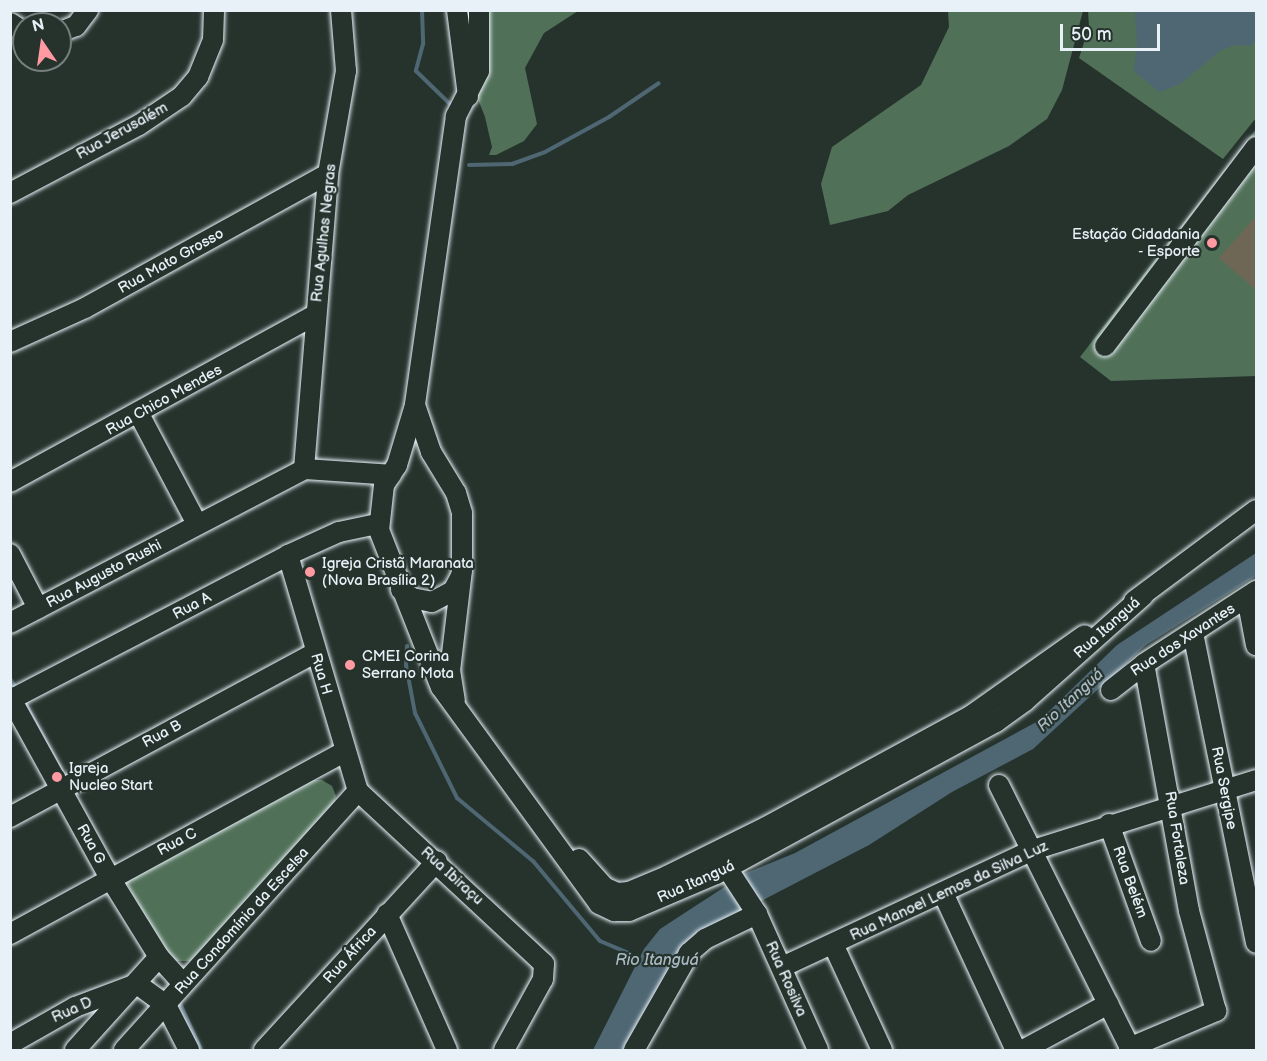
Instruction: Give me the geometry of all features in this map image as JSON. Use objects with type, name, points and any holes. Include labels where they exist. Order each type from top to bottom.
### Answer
[{"type":"street","points":[[72,28],[76,26],[88,10]]},
{"type":"street","name":"Rua Jerusalém","points":[[10,193],[139,125],[182,96],[198,77],[206,59],[213,40],[214,10]]},
{"type":"street","name":"Rua Agulhas Negras","points":[[305,463],[328,174],[346,70],[341,10]]},
{"type":"street","points":[[457,10],[468,96]]},
{"type":"street","name":"Rua Itanguá","points":[[479,10],[479,71],[455,126],[415,405],[393,472],[384,485],[378,524],[434,674],[592,899],[606,908],[621,912],[636,909],[731,873],[1003,717],[1144,595]]},
{"type":"street","points":[[1105,346],[1257,147]]},
{"type":"street","name":"Rua Mato Grosso","points":[[10,342],[86,308],[328,174]]},
{"type":"street","name":"Rua Chico Mendes","points":[[10,482],[139,414],[315,315]]},
{"type":"street","name":"Rua Itanguá","points":[[415,405],[436,464],[460,501],[462,570],[450,670],[456,707]]},
{"type":"street","points":[[139,414],[197,525]]},
{"type":"street","points":[[305,463],[393,472],[417,459],[436,464]]},
{"type":"street","name":"Rua Augusto Rushi","points":[[10,623],[197,525],[305,463]]},
{"type":"street","points":[[1144,595],[1257,510]]},
{"type":"street","name":"Rua A","points":[[11,699],[288,555],[339,532],[378,524]]},
{"type":"street","points":[[10,554],[38,608]]},
{"type":"street","name":"Rua H","points":[[288,555],[344,752],[358,791]]},
{"type":"street","points":[[401,590],[418,601],[440,600],[458,585],[462,570]]},
{"type":"street","points":[[1252,594],[1257,645]]},
{"type":"street","name":"Rua dos Xavantes","points":[[1111,690],[1144,664],[1252,594]]},
{"type":"street","name":"Rua Itanguá","points":[[521,795],[610,891],[629,892],[704,859],[985,707],[1144,595]]},
{"type":"street","name":"Rua Sergipe","points":[[1192,633],[1257,943]]},
{"type":"street","name":"Rua B","points":[[10,817],[315,653]]},
{"type":"street","name":"Rua Fortaleza","points":[[1130,1049],[1216,1011],[1189,911],[1144,664]]},
{"type":"street","name":"Rua G","points":[[11,699],[110,878],[159,957],[183,984]]},
{"type":"street","name":"Rua C","points":[[10,934],[344,752]]},
{"type":"street","name":"Rua Manoel Lemos da Silva Luz","points":[[782,967],[1032,850],[1109,824],[1172,808],[1257,780]]},
{"type":"street","points":[[999,785],[1130,1049]]},
{"type":"street","name":"Rua Ibiraçu","points":[[358,791],[437,861],[544,964],[543,979],[504,1050]]},
{"type":"street","name":"Rua Condomínio da Escelsa","points":[[124,1050],[358,791]]},
{"type":"street","name":"Rua Belém","points":[[1109,824],[1151,941]]},
{"type":"street","points":[[704,859],[731,873]]},
{"type":"street","name":"Rua África","points":[[264,1050],[437,861]]},
{"type":"street","name":"Rua Rosilva","points":[[731,873],[755,911],[818,1050]]},
{"type":"street","points":[[943,893],[1016,1050]]},
{"type":"street","points":[[634,1050],[689,953],[705,939],[755,911]]},
{"type":"street","points":[[387,914],[447,1050]]},
{"type":"street","points":[[833,944],[882,1050]]},
{"type":"street","points":[[75,1050],[159,957]]},
{"type":"street","points":[[136,984],[166,1005],[189,1050]]},
{"type":"street","name":"Rua D","points":[[10,1044],[75,1007],[136,984]]},
{"type":"street","points":[[1023,1050],[1108,1004]]},
{"type":"green space","points":[[455,11],[578,11],[544,33],[525,68],[537,124],[524,141],[496,155],[489,155],[492,147],[485,117],[465,66]]},
{"type":"green space","points":[[948,11],[1083,11],[1062,90],[1047,119],[1009,146],[908,195],[888,211],[830,225],[821,184],[832,147],[921,85],[949,27]]},
{"type":"green space","points":[[1088,11],[1256,11],[1256,118],[1223,159],[1079,58],[1089,27]]},
{"type":"green space","name":"Estação Cidadania - Esporte","points":[[1256,129],[1256,376],[1111,381],[1080,357]]},
{"type":"green space","points":[[311,780],[322,780],[332,786],[336,796],[333,807],[194,961],[175,961],[161,948],[126,882]]},
{"type":"water","points":[[1135,11],[1256,11],[1256,41],[1250,46],[1234,45],[1220,51],[1180,84],[1159,92],[1134,71],[1137,43]]},
{"type":"water","name":"Rio Itanguá","points":[[1256,553],[1256,576],[1146,645],[1033,749],[952,792],[869,845],[711,927],[689,943],[638,1021],[625,1050],[593,1050],[644,949],[660,929],[746,873],[795,853],[1040,720],[1117,645]]},
{"type":"building","points":[[1257,215],[1257,291],[1219,258]]},
{"type":"waterway","points":[[422,10],[423,44],[416,71],[450,104]]},
{"type":"waterway","points":[[469,165],[512,164],[545,152],[609,117],[659,83]]},
{"type":"waterway","points":[[407,646],[406,665],[415,713],[457,798],[533,861],[600,941],[630,954]]},
{"type":"waterway","points":[[10,679],[17,689]]},
{"type":"waterway","points":[[25,703],[66,779]]},
{"type":"waterway","points":[[178,999],[201,1050]]},
{"type":"place","name":"Estação Cidadania - Esporte","points":[[1212,243]]},
{"type":"place","name":"Igreja Cristã Maranata (Nova Brasília 2)","points":[[310,572]]},
{"type":"place","name":"CMEI Corina Serrano Mota","points":[[350,665]]},
{"type":"place","name":"Igreja Nucleo Start","points":[[57,777]]}]
